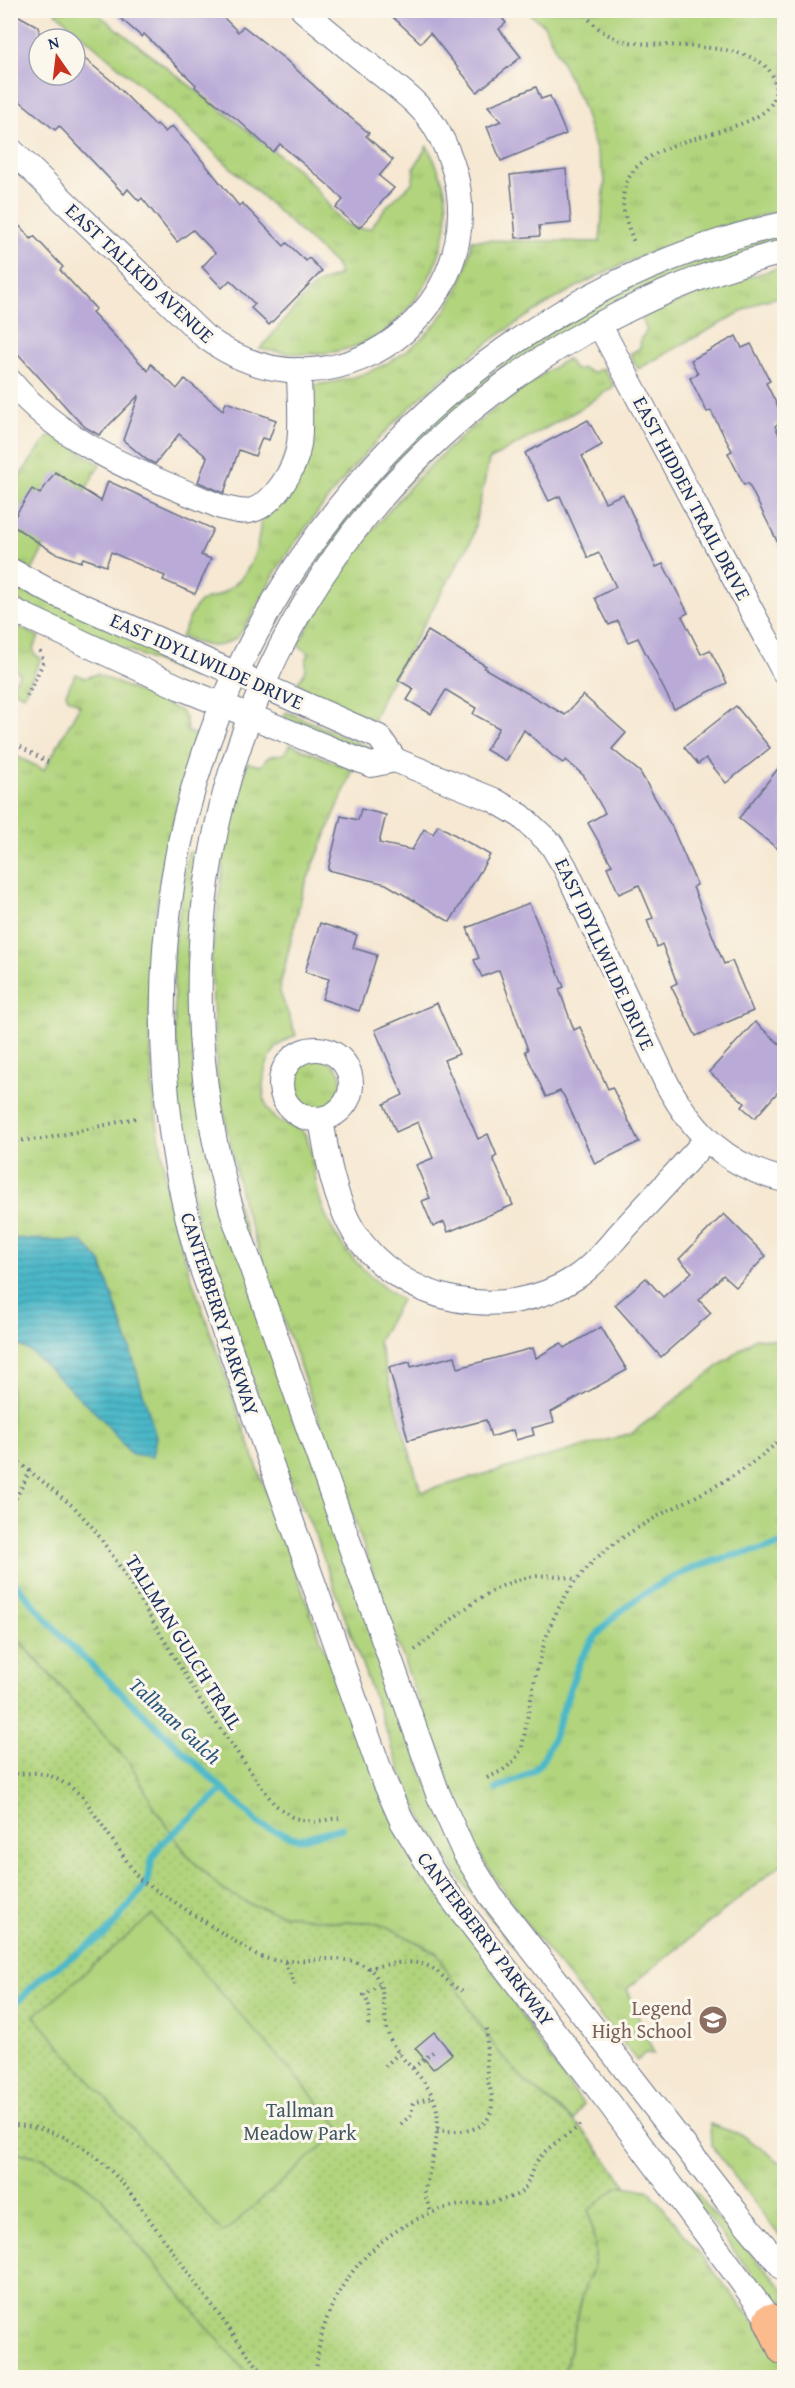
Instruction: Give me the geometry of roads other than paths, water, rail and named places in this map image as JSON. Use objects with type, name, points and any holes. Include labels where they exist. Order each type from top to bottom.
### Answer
[{"type":"main road","points":[[777,2325],[784,2349]]},
{"type":"street","name":"EAST TALLKID AVENUE","points":[[10,149],[204,336],[224,350],[269,366],[299,370],[326,369],[367,357],[395,341],[424,311],[439,290],[452,261],[458,228],[458,185],[453,164],[438,131],[416,103],[303,10]]},
{"type":"street","name":"CANTERBERRY PARKWAY","points":[[777,2325],[451,1898],[430,1869],[402,1821],[382,1776],[208,1290],[188,1222],[175,1162],[165,1084],[163,989],[170,900],[181,842],[198,775],[223,704],[275,599],[321,530],[378,459],[453,389],[521,338],[610,286],[705,246],[784,224]]},
{"type":"street","name":"CANTERBERRY PARKWAY","points":[[784,252],[681,285],[599,324],[532,364],[453,426],[397,481],[368,514],[327,568],[289,632],[250,715],[227,782],[213,841],[204,890],[198,979],[205,1092],[221,1173],[234,1218],[435,1784],[464,1852],[499,1907],[736,2212],[784,2269]]},
{"type":"street","name":"EAST HIDDEN TRAIL DRIVE","points":[[599,324],[784,672]]},
{"type":"street","points":[[10,381],[54,423],[92,450],[221,507],[244,512],[261,506],[271,498],[291,468],[297,452],[299,370]]},
{"type":"street","name":"EAST IDYLLWILDE DRIVE","points":[[10,570],[53,593],[379,737],[395,760],[509,808],[533,826],[551,844],[565,867],[667,1084],[685,1114],[706,1140],[745,1166],[784,1180]]},
{"type":"street","name":"EAST IDYLLWILDE DRIVE","points":[[10,609],[76,641],[371,765],[395,760]]},
{"type":"street","points":[[321,1119],[340,1203],[354,1232],[373,1256],[412,1285],[442,1296],[480,1303],[528,1298],[556,1288],[578,1276],[706,1140]]},
{"type":"water","points":[[10,1238],[83,1242],[101,1262],[129,1345],[156,1437],[152,1457],[131,1454],[102,1419],[30,1351],[11,1342]]},
{"type":"waterway","name":"Tallman Gulch","points":[[496,1789],[527,1775],[543,1759],[581,1659],[602,1629],[616,1615],[646,1592],[679,1574],[707,1563],[784,1544]]},
{"type":"waterway","name":"Tallman Gulch","points":[[10,1577],[65,1640],[262,1826],[299,1839],[342,1828]]},
{"type":"waterway","points":[[18,2001],[42,1977],[106,1934],[146,1884],[153,1857],[161,1844],[223,1790]]},
{"type":"place","name":"Legend High School","points":[[713,2020]]},
{"type":"park label","name":"Tallman Meadow Park","points":[[300,2122]]}]
